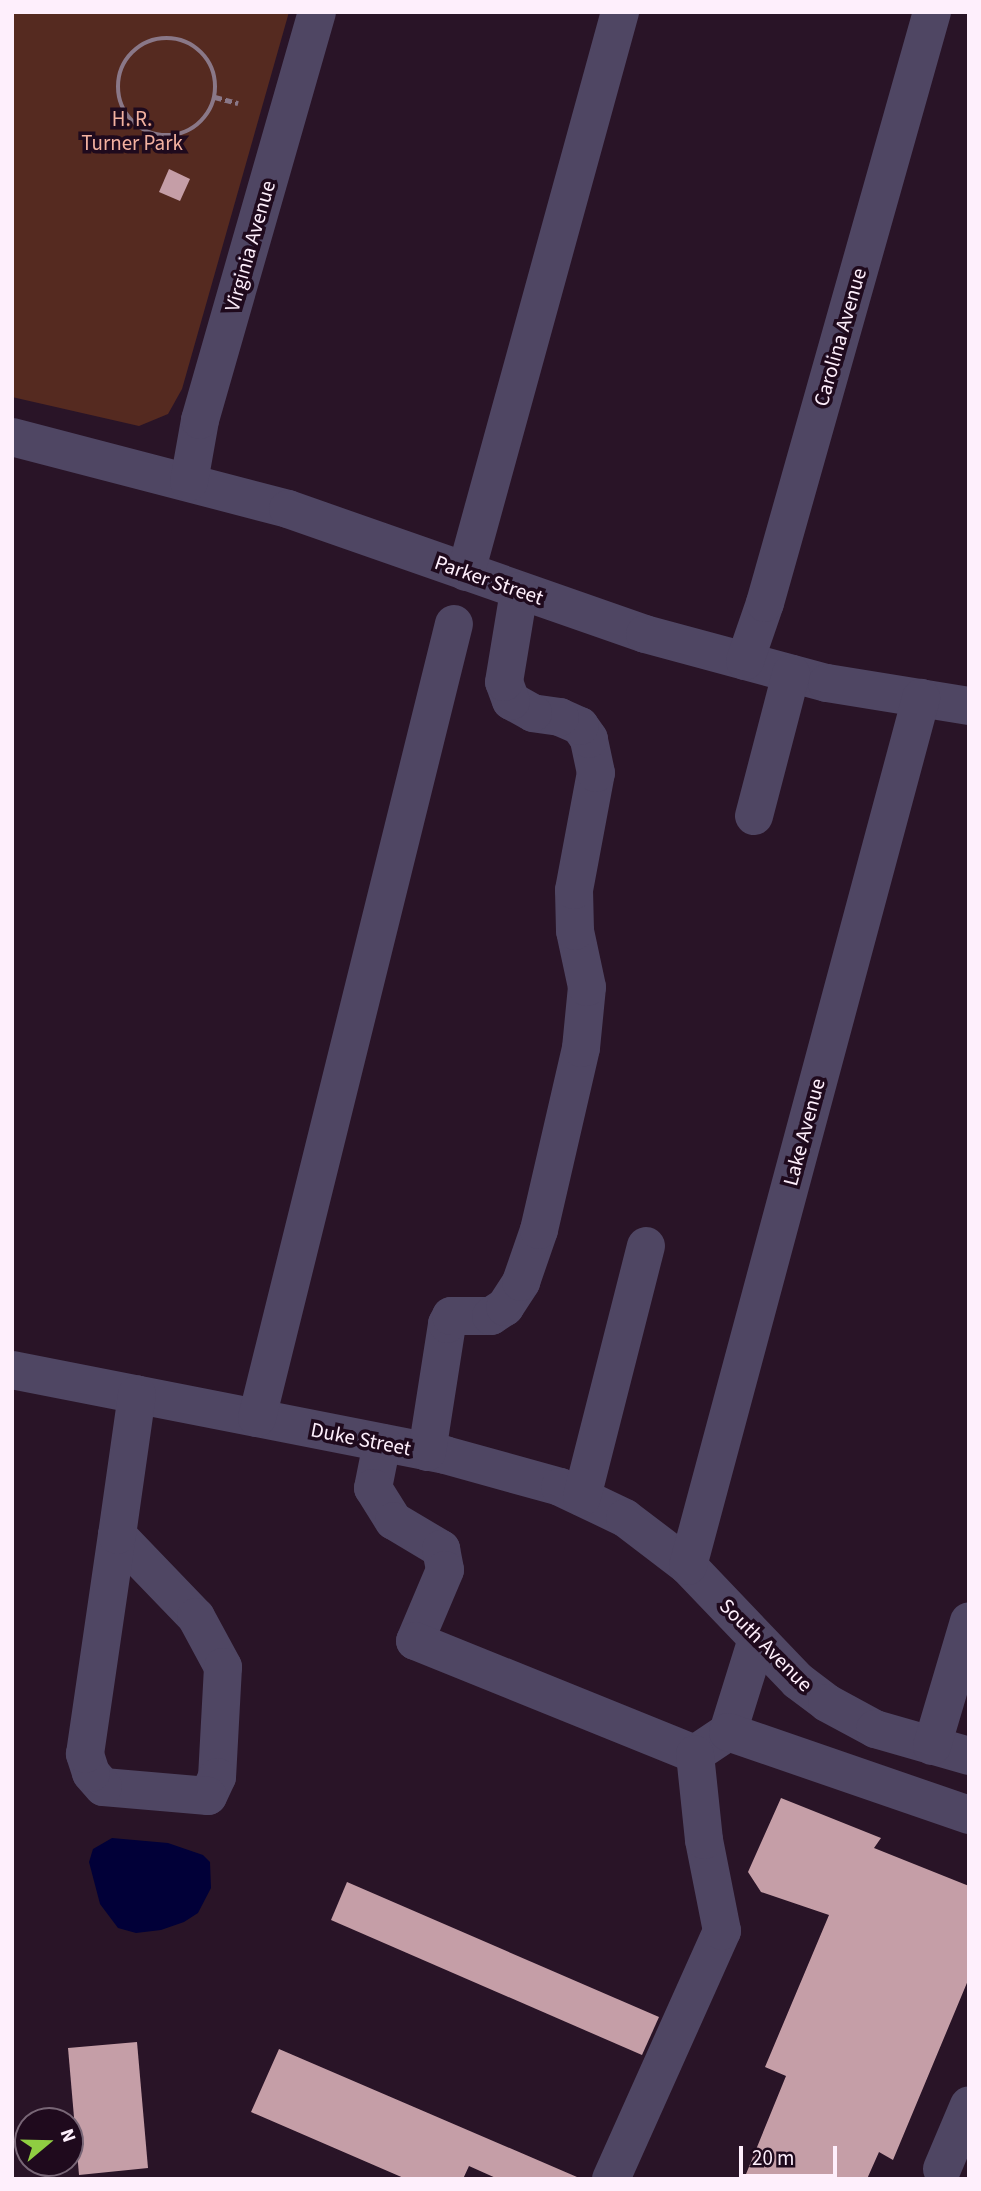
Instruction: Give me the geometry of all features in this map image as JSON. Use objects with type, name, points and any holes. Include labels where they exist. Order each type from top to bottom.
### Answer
[{"type":"street","name":"Virginia Avenue","points":[[189,482],[200,420],[317,12]]},
{"type":"street","points":[[466,572],[620,12]]},
{"type":"street","name":"Carolina Avenue","points":[[746,661],[765,603],[932,12]]},
{"type":"street","name":"Parker Street","points":[[12,437],[288,509],[645,634],[827,683],[969,706]]},
{"type":"street","points":[[427,1452],[447,1324],[451,1316],[491,1316],[505,1307],[520,1282],[539,1230],[582,1048],[587,987],[575,931],[574,890],[596,772],[589,738],[580,726],[560,717],[534,713],[511,701],[504,682],[519,591]]},
{"type":"street","points":[[257,1418],[454,624]]},
{"type":"street","points":[[754,816],[790,674]]},
{"type":"street","name":"Lake Avenue","points":[[688,1566],[921,698]]},
{"type":"street","points":[[582,1497],[646,1246]]},
{"type":"street","name":"Duke Street","points":[[12,1370],[427,1452],[515,1473],[582,1497],[625,1518],[688,1566]]},
{"type":"street","points":[[117,1535],[196,1617],[223,1667],[217,1777],[208,1796],[103,1787],[91,1773],[85,1754],[137,1394]]},
{"type":"street","points":[[382,1443],[373,1488],[394,1521],[441,1549],[445,1570],[415,1641],[695,1754]]},
{"type":"street","name":"South Avenue","points":[[688,1566],[798,1681],[827,1703],[875,1729],[969,1756]]},
{"type":"street","points":[[932,1746],[969,1621]]},
{"type":"street","points":[[695,1754],[728,1732],[757,1639]]},
{"type":"street","points":[[728,1732],[969,1815]]},
{"type":"street","points":[[611,2179],[722,1931],[704,1840],[695,1754]]},
{"type":"street","points":[[942,2169],[969,2105]]},
{"type":"path","points":[[169,37],[185,41],[210,64],[215,80],[215,97],[200,124],[187,132],[156,135],[130,119],[119,99],[118,75],[131,54],[152,39],[169,37]]},
{"type":"path","points":[[215,97],[238,103]]},
{"type":"green space","name":"H. R. Turner Park","points":[[12,12],[289,12],[182,389],[168,414],[139,426],[12,397]]},
{"type":"shaded area","points":[[112,1838],[168,1843],[203,1855],[210,1862],[211,1888],[198,1913],[184,1922],[161,1930],[136,1933],[118,1928],[100,1904],[89,1862],[93,1849]]},
{"type":"building","points":[[169,169],[190,179],[180,201],[159,192]]},
{"type":"building","points":[[781,1798],[881,1838],[874,1848],[969,1886],[969,1978],[893,2160],[879,2152],[867,2179],[744,2179],[786,2076],[765,2067],[829,1915],[761,1892],[748,1872]]},
{"type":"building","points":[[347,1882],[659,2017],[642,2055],[331,1920]]},
{"type":"building","points":[[137,2042],[148,2168],[84,2174],[84,2107],[73,2107],[68,2048]]},
{"type":"building","points":[[279,2049],[577,2177],[498,2179],[469,2166],[463,2179],[406,2179],[251,2112]]}]
